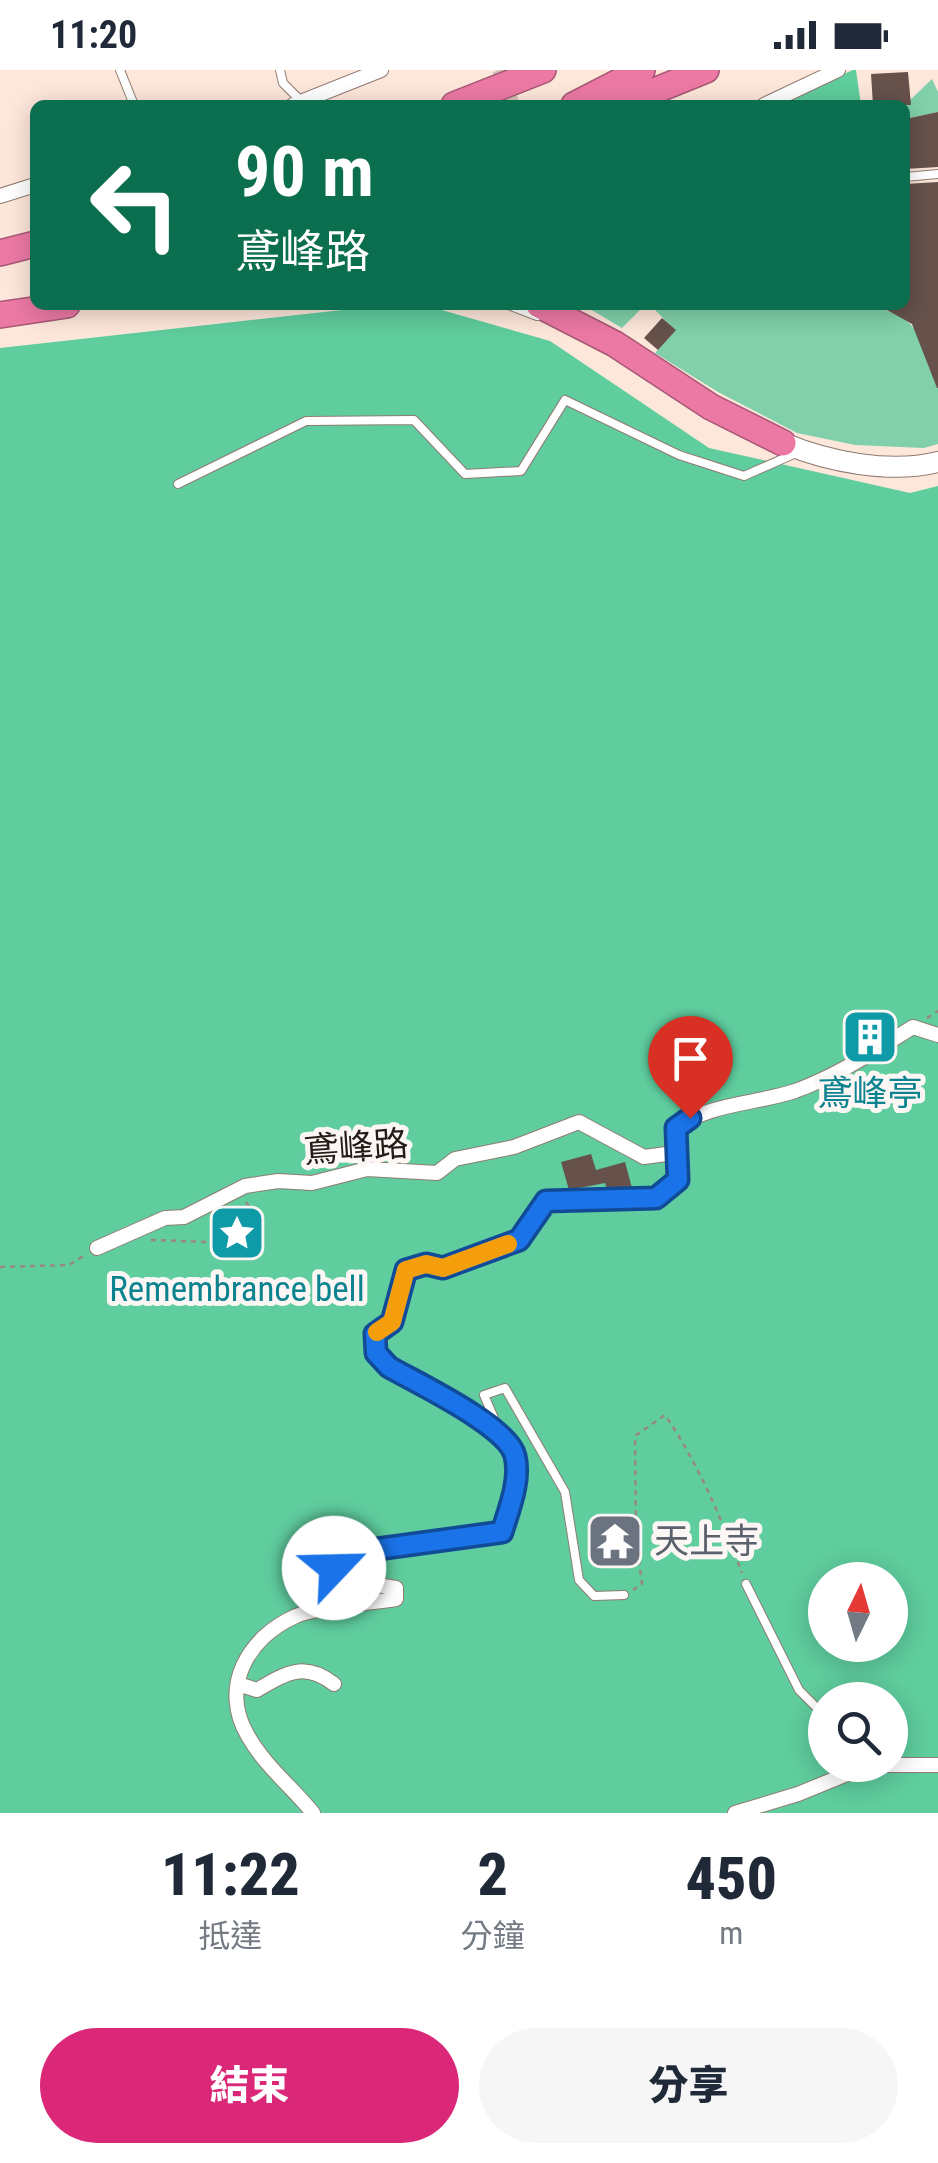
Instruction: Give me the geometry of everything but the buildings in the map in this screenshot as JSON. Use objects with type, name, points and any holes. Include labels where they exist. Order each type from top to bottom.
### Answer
[{"type":"highway","points":[[584,100],[642,70]]},
{"type":"highway","points":[[632,100],[706,70]]},
{"type":"highway","points":[[466,100],[534,73]]},
{"type":"highway","points":[[0,253],[30,245]]},
{"type":"highway","points":[[0,300],[30,293]]},
{"type":"highway","points":[[0,315],[34,310]]},
{"type":"highway","points":[[549,310],[615,344],[711,407],[794,447]]},
{"type":"street","points":[[304,100],[378,70]]},
{"type":"street","points":[[775,100],[838,70]]},
{"type":"street","points":[[0,196],[30,187]]},
{"type":"street","points":[[794,447],[859,463],[918,467],[938,462]]},
{"type":"street","points":[[314,1813],[265,1763],[245,1732],[239,1670],[252,1646],[297,1615],[396,1599],[396,1588],[364,1583],[337,1573],[336,1561],[348,1553],[502,1532],[515,1486],[515,1454],[502,1436],[389,1367],[376,1353],[375,1334],[392,1322],[406,1270],[426,1264],[443,1268],[519,1240],[546,1201],[656,1198],[678,1180],[676,1128],[690,1118],[790,1092],[834,1076],[914,1027],[938,1035]]},
{"type":"street","name":"鳶峰路","points":[[97,1248],[165,1218],[184,1218],[245,1186],[278,1180],[312,1183],[366,1169],[437,1173],[455,1159],[514,1146],[580,1122],[644,1157],[674,1153]]},
{"type":"street","points":[[238,1684],[257,1690],[298,1670],[321,1674],[334,1684]]},
{"type":"street","points":[[908,1765],[938,1765]]},
{"type":"street","points":[[735,1813],[827,1782]]},
{"type":"lane","points":[[120,70],[132,100]]},
{"type":"lane","points":[[280,70],[283,83],[295,100]]},
{"type":"lane","points":[[910,177],[938,174]]},
{"type":"lane","points":[[525,310],[615,354],[718,423],[777,447],[794,447]]},
{"type":"lane","points":[[571,310],[588,318]]},
{"type":"lane","points":[[603,325],[707,391]]},
{"type":"lane","points":[[178,484],[306,421],[414,420],[465,474],[521,470],[565,400],[679,455],[744,476],[794,447]]},
{"type":"lane","points":[[723,401],[781,435],[794,447]]},
{"type":"lane","points":[[502,1436],[484,1394],[505,1388],[565,1492],[580,1580],[594,1596],[624,1595]]},
{"type":"lane","points":[[746,1584],[799,1690],[808,1699]]},
{"type":"path","points":[[124,1236],[237,1244],[247,1239],[253,1225],[252,1211],[246,1202],[220,1197]]},
{"type":"path","points":[[1,1267],[69,1265],[97,1248]]},
{"type":"path","points":[[624,1595],[642,1584],[636,1536],[635,1436],[665,1415],[683,1440],[726,1530],[746,1584]]},
{"type":"green space","points":[[853,70],[856,70],[860,100],[792,97]]},
{"type":"green space","points":[[932,79],[938,92],[938,112],[910,118],[910,100]]},
{"type":"green space","points":[[342,310],[442,310],[550,341],[709,448],[910,493],[938,486],[938,1813],[0,1813],[0,348]]},
{"type":"green space","points":[[591,310],[640,310],[622,328]]},
{"type":"green space","points":[[655,310],[894,313],[912,326],[931,372],[938,372],[938,444],[924,448],[855,445],[797,433],[718,392],[655,353],[675,330]]},
{"type":"tunnel","points":[[499,70],[511,100]]},
{"type":"slow traffic","points":[[377,1332],[392,1322],[406,1270],[426,1264],[443,1268],[508,1244]]},
{"type":"place","name":"鳶峰亭","points":[[870,1037]]},
{"type":"place","name":"Remembrance bell","points":[[237,1233]]},
{"type":"place","name":"天上寺","points":[[615,1541]]},
{"type":"route","points":[[334,1568],[336,1561],[348,1553],[502,1532],[515,1486],[515,1454],[502,1436],[389,1367],[376,1353],[375,1334],[392,1322],[406,1270],[426,1264],[443,1268],[519,1240],[546,1201],[656,1198],[678,1180],[676,1128],[690,1118]]}]
